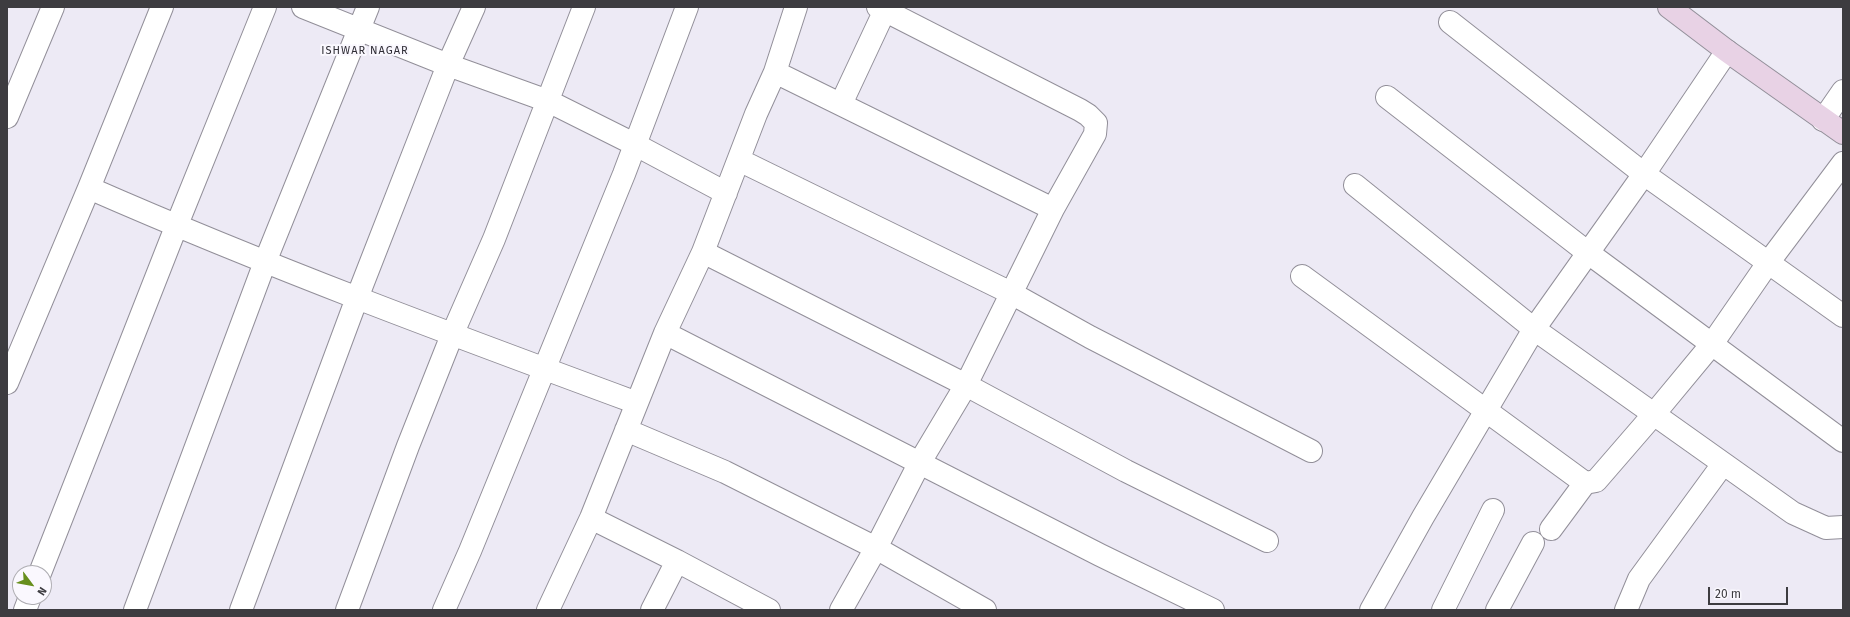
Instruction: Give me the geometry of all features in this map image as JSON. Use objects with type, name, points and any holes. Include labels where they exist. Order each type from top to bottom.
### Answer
[{"type":"main road","points":[[1669,7],[1726,51],[1843,133]]},
{"type":"street","points":[[7,117],[53,7]]},
{"type":"street","points":[[7,384],[89,188],[162,7]]},
{"type":"street","points":[[43,565],[176,226],[265,7]]},
{"type":"street","points":[[303,7],[448,65],[548,101],[636,145],[726,193]]},
{"type":"street","points":[[135,610],[265,262],[368,7]]},
{"type":"street","points":[[241,610],[357,298],[448,65],[474,7]]},
{"type":"street","points":[[347,610],[408,446],[452,335],[494,239],[584,7]]},
{"type":"street","points":[[444,610],[470,551],[636,145],[687,7]]},
{"type":"street","points":[[548,610],[591,518],[665,332],[703,252],[756,114],[775,72],[796,7]]},
{"type":"street","points":[[840,610],[876,548],[920,462],[966,385],[1053,209],[1095,134],[1096,123],[1080,110],[892,11],[841,104]]},
{"type":"street","points":[[1450,22],[1644,174],[1843,316]]},
{"type":"street","points":[[1371,610],[1423,517],[1534,329],[1587,252],[1644,174],[1726,51]]},
{"type":"street","points":[[775,72],[1053,209]]},
{"type":"street","points":[[1823,120],[1843,91]]},
{"type":"street","points":[[1387,97],[1587,252],[1843,441]]},
{"type":"street","points":[[739,160],[1011,293],[1090,337],[1311,451]]},
{"type":"street","points":[[1551,529],[1585,483],[1596,481],[1712,344],[1768,263],[1843,163]]},
{"type":"street","points":[[1355,185],[1534,329],[1793,513],[1826,528],[1843,527]]},
{"type":"street","points":[[89,188],[176,226],[265,262],[452,335],[637,403]]},
{"type":"street","points":[[703,252],[966,385],[1126,471],[1267,541]]},
{"type":"street","points":[[1302,276],[1585,483]]},
{"type":"street","points":[[665,332],[1100,555],[1213,610]]},
{"type":"street","points":[[626,430],[725,472],[876,548],[985,610]]},
{"type":"street","points":[[1626,610],[1639,579],[1724,464]]},
{"type":"street","points":[[1443,610],[1493,510]]},
{"type":"street","points":[[591,518],[677,561],[767,610]]},
{"type":"street","points":[[1497,610],[1533,543]]},
{"type":"street","points":[[652,610],[677,561]]},
{"type":"district","name":"ISHWAR NAGAR","points":[[365,51]]}]
